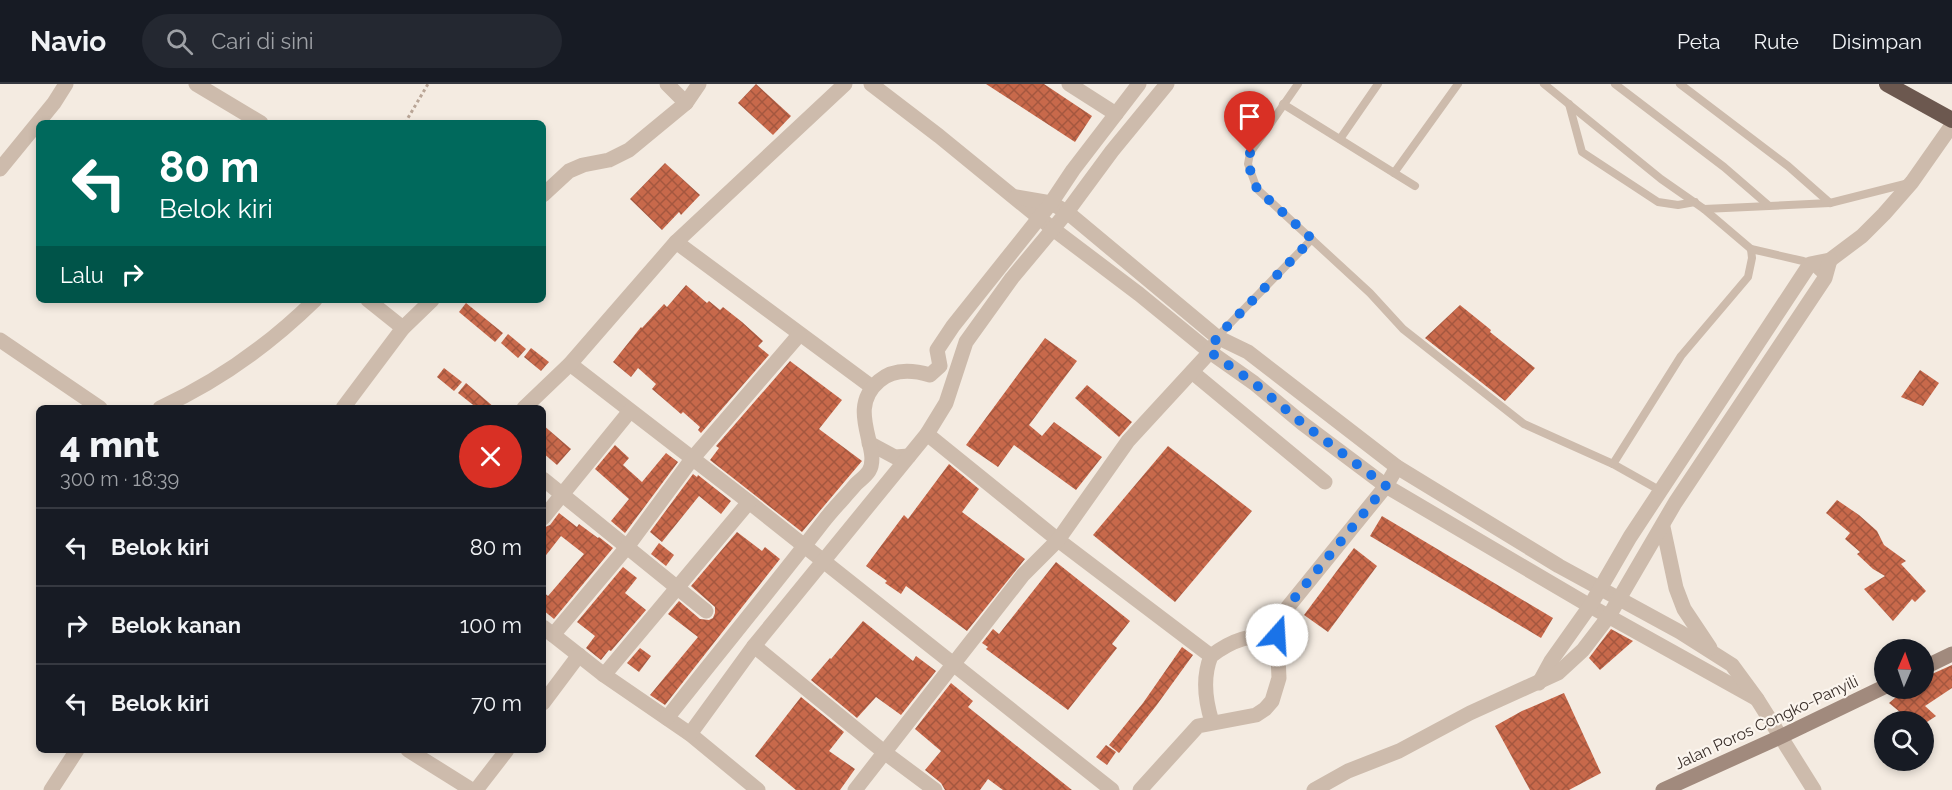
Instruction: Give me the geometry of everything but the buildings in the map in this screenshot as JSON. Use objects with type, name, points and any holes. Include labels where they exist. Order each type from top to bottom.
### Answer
[{"type":"highway","points":[[1887,84],[1952,120]]},
{"type":"main road","points":[[1934,663],[1952,654]]},
{"type":"main road","name":"Jalan Poros Congko-Panyili","points":[[1663,790],[1874,692]]},
{"type":"street","points":[[40,120],[66,84]]},
{"type":"street","points":[[196,84],[256,120]]},
{"type":"street","points":[[667,84],[686,103]]},
{"type":"street","points":[[546,192],[569,171],[583,165],[609,160],[629,150],[686,103],[699,84]]},
{"type":"street","points":[[527,405],[570,364],[676,242],[845,84]]},
{"type":"street","points":[[871,84],[1210,352],[1254,383],[1302,423],[1386,486],[1590,606],[1757,699]]},
{"type":"street","points":[[1069,84],[1116,114]]},
{"type":"street","points":[[930,375],[940,366],[937,350],[953,326],[1052,203],[1073,170],[1139,84]]},
{"type":"street","points":[[690,734],[754,646],[927,434],[946,403],[966,342],[1012,278],[1167,84]]},
{"type":"street","points":[[0,169],[36,125]]},
{"type":"street","points":[[1539,683],[1551,661],[1590,606],[1661,491],[1810,264],[1830,260],[1862,236],[1912,182],[1952,125]]},
{"type":"street","points":[[1013,196],[1052,203],[1067,212],[1217,337],[1248,352],[1397,467],[1599,589],[1712,651],[1732,665],[1757,699],[1814,790]]},
{"type":"street","points":[[676,242],[872,387]]},
{"type":"street","points":[[1314,790],[1348,771],[1399,751],[1470,713],[1539,683],[1558,673],[1582,650],[1610,616],[1675,503],[1825,278],[1830,260]]},
{"type":"street","points":[[166,405],[201,388],[235,365],[279,332],[312,303]]},
{"type":"street","points":[[372,303],[403,328]]},
{"type":"street","points":[[346,405],[403,328],[429,303]]},
{"type":"street","points":[[758,790],[690,734],[604,675],[548,631],[627,547],[692,459],[799,335]]},
{"type":"street","points":[[855,790],[1023,575],[1058,540],[1128,441],[1210,352],[1217,337]]},
{"type":"street","points":[[0,340],[96,405]]},
{"type":"street","points":[[570,364],[749,502],[1112,790]]},
{"type":"street","points":[[667,718],[831,512],[869,471],[872,463],[865,432],[864,410],[872,387],[881,379],[900,372],[916,371],[930,375],[938,384],[946,403]]},
{"type":"street","points":[[1192,372],[1325,482]]},
{"type":"street","points":[[546,514],[630,411]]},
{"type":"street","points":[[927,434],[1058,540],[1211,656]]},
{"type":"street","points":[[869,443],[895,457],[909,456]]},
{"type":"street","points":[[1140,790],[1198,726],[1256,715],[1265,710],[1272,701],[1279,678],[1277,625],[1284,611],[1386,486],[1397,467]]},
{"type":"street","points":[[546,482],[706,611]]},
{"type":"street","points":[[1661,491],[1675,503]]},
{"type":"street","points":[[604,675],[749,502]]},
{"type":"street","points":[[1663,527],[1676,588],[1684,609],[1712,651]]},
{"type":"street","points":[[1212,722],[1207,706],[1205,676],[1211,656],[1231,643],[1252,635],[1277,635]]},
{"type":"street","points":[[754,646],[884,752],[935,790]]},
{"type":"street","points":[[546,699],[579,655]]},
{"type":"street","points":[[51,790],[75,753]]},
{"type":"street","points":[[413,753],[474,790],[505,753]]},
{"type":"lane","points":[[1298,84],[1250,153],[1248,164],[1257,189],[1370,293],[1403,329],[1524,424],[1613,464],[1661,491]]},
{"type":"lane","points":[[1340,139],[1378,84]]},
{"type":"lane","points":[[1394,173],[1458,84]]},
{"type":"lane","points":[[1544,84],[1661,179],[1704,209],[1750,249],[1810,264],[1825,278]]},
{"type":"lane","points":[[1615,84],[1724,167],[1768,205]]},
{"type":"lane","points":[[1680,84],[1788,166],[1830,203]]},
{"type":"lane","points":[[1283,104],[1415,186]]},
{"type":"lane","points":[[1569,104],[1578,146],[1582,152],[1658,202],[1678,206],[1695,202]]},
{"type":"lane","points":[[1704,209],[1830,203],[1912,182]]},
{"type":"lane","points":[[1217,337],[1312,239]]},
{"type":"lane","points":[[1613,464],[1681,356],[1748,277],[1752,258],[1750,249]]},
{"type":"path","points":[[407,120],[428,84]]},
{"type":"route","points":[[1250,153],[1248,164],[1257,189],[1312,239],[1217,337],[1210,352],[1254,383],[1302,423],[1386,486],[1284,611],[1279,618],[1277,635]]}]
